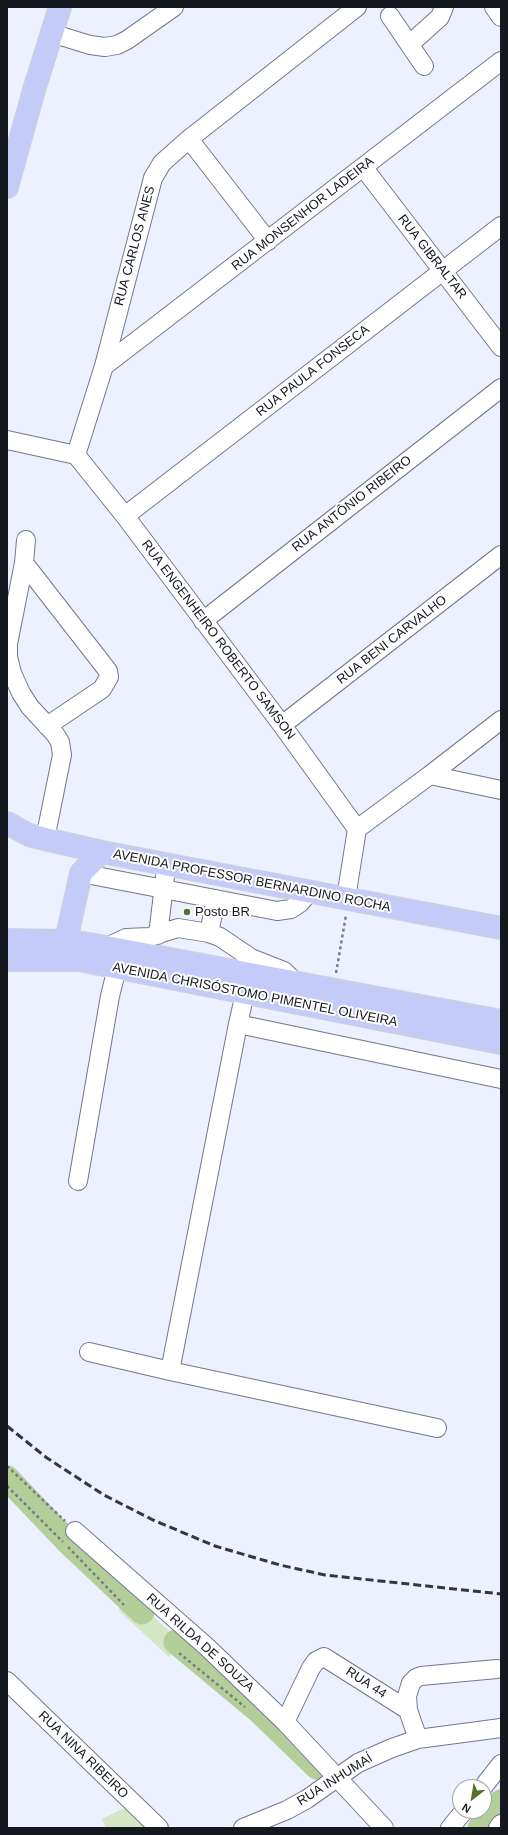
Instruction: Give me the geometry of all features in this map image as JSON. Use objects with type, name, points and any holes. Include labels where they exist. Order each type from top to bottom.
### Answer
[{"type":"main road","points":[[7,187],[51,33],[60,7]]},
{"type":"main road","name":"AVENIDA PROFESSOR BERNARDINO ROCHA","points":[[7,823],[30,835],[102,852],[501,928]]},
{"type":"main road","points":[[55,842],[72,852],[81,873]]},
{"type":"main road","points":[[79,960],[71,952],[66,941],[81,873],[102,852]]},
{"type":"main road","name":"AVENIDA CHRISÓSTOMO PIMENTEL OLIVEIRA","points":[[7,940],[66,941],[106,947],[501,1021]]},
{"type":"main road","name":"AVENIDA CHRISÓSTOMO PIMENTEL OLIVEIRA","points":[[7,960],[79,960],[501,1042]]},
{"type":"street","points":[[51,33],[90,45],[105,47],[117,45],[127,40],[174,7]]},
{"type":"street","name":"RUA CARLOS ANES","points":[[76,455],[104,366],[153,178],[162,163],[189,139],[357,7]]},
{"type":"street","points":[[410,44],[440,17],[444,7]]},
{"type":"street","points":[[494,7],[501,17]]},
{"type":"street","points":[[390,16],[424,66]]},
{"type":"street","name":"RUA MONSENHOR LADEIRA","points":[[104,366],[501,61]]},
{"type":"street","points":[[189,139],[268,241]]},
{"type":"street","name":"RUA GIBRALTAR","points":[[363,167],[501,347]]},
{"type":"street","name":"RUA PAULA FONSECA","points":[[125,516],[501,226]]},
{"type":"street","name":"RUA ANTÔNIO RIBEIRO","points":[[203,621],[501,388]]},
{"type":"street","points":[[7,440],[76,455]]},
{"type":"street","name":"RUA ENGENHEIRO ROBERTO SAMSON","points":[[76,455],[125,516],[282,725],[357,829]]},
{"type":"street","points":[[26,540],[24,563],[8,644],[8,657],[12,673],[30,707],[48,726],[60,742],[62,755],[55,842]]},
{"type":"street","name":"RUA BENI CARVALHO","points":[[282,725],[501,555]]},
{"type":"street","points":[[24,563],[108,671],[109,677],[102,689],[48,726]]},
{"type":"street","points":[[347,898],[357,829],[501,720]]},
{"type":"street","points":[[430,775],[501,790]]},
{"type":"street","points":[[158,935],[163,889],[168,864]]},
{"type":"street","points":[[81,873],[277,912],[291,909],[300,903],[310,891]]},
{"type":"street","points":[[239,904],[244,878]]},
{"type":"street","points":[[209,933],[216,900]]},
{"type":"street","points":[[106,947],[126,938],[158,935],[178,928],[209,933],[220,937],[251,958],[284,971],[296,983]]},
{"type":"street","points":[[78,1181],[110,996],[117,968]]},
{"type":"street","points":[[170,1371],[245,993]]},
{"type":"street","points":[[238,1024],[501,1079]]},
{"type":"street","points":[[89,1352],[170,1371],[437,1428]]},
{"type":"street","name":"RUA RILDA DE SOUZA","points":[[75,1530],[207,1647],[285,1722],[384,1828]]},
{"type":"street","name":"RUA 44","points":[[285,1722],[311,1668],[316,1661],[324,1657],[408,1710]]},
{"type":"street","points":[[418,1739],[408,1710],[409,1688],[416,1678],[431,1674],[497,1669]]},
{"type":"street","name":"RUA NINA RIBEIRO","points":[[7,1681],[159,1828]]},
{"type":"street","name":"RUA INHUMAÍ","points":[[243,1828],[287,1810],[307,1799],[358,1763],[373,1755],[418,1739],[501,1728]]},
{"type":"street","points":[[489,1779],[501,1764]]},
{"type":"street","points":[[450,1828],[457,1819]]},
{"type":"street","points":[[498,1828],[501,1824]]},
{"type":"path","points":[[333,990],[347,898]]},
{"type":"path","points":[[7,1466],[75,1530]]},
{"type":"path","points":[[7,1486],[124,1606]]},
{"type":"path","points":[[179,1653],[246,1708]]},
{"type":"green space","points":[[125,1603],[141,1616],[146,1610],[177,1638],[172,1644],[177,1649],[169,1657],[118,1610]]},
{"type":"green space","points":[[128,1806],[151,1828],[106,1828],[102,1819]]},
{"type":"waterway","points":[[7,1478],[68,1542],[142,1612]]},
{"type":"waterway","points":[[176,1642],[260,1712],[317,1767]]},
{"type":"waterway","points":[[480,1828],[501,1802]]},
{"type":"railway","points":[[7,1426],[47,1458],[104,1495],[153,1520],[215,1546],[280,1565],[325,1575],[501,1594]]},
{"type":"place","name":"Posto BR","points":[[187,912]]}]
